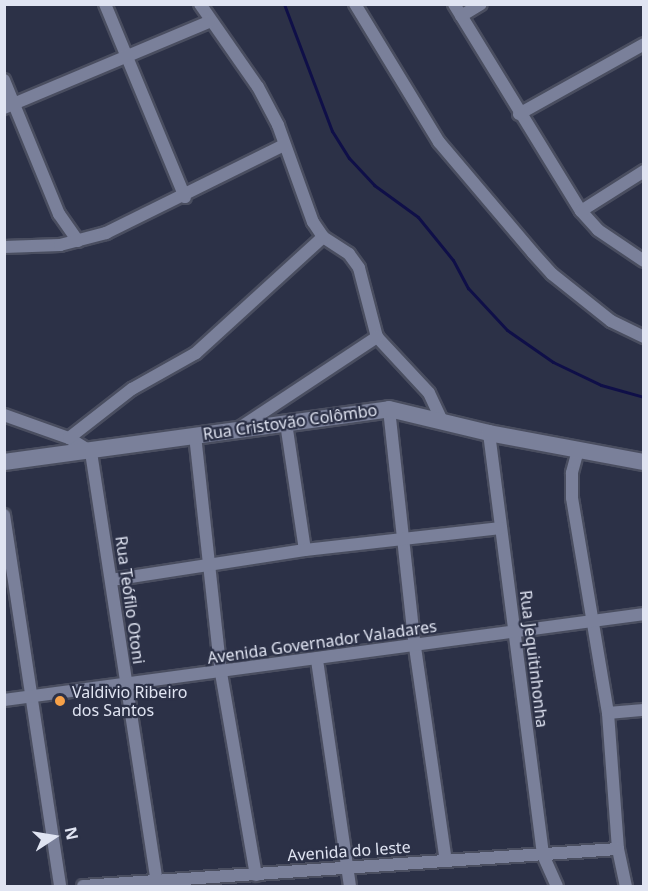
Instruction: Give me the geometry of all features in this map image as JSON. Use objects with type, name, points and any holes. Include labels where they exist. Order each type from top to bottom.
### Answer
[{"type":"street","points":[[105,4],[185,197]]},
{"type":"street","points":[[200,4],[209,22],[258,87],[279,125],[308,213],[323,237],[349,254],[359,268],[377,337],[429,393],[442,421]]},
{"type":"street","points":[[355,4],[439,142],[533,253],[552,274],[611,321],[644,337]]},
{"type":"street","points":[[454,4],[519,114],[581,212],[598,230],[644,261]]},
{"type":"street","points":[[461,16],[481,4]]},
{"type":"street","points":[[9,105],[125,54],[209,22]]},
{"type":"street","points":[[519,114],[644,44]]},
{"type":"street","points":[[4,80],[9,105],[59,214],[78,241]]},
{"type":"street","points":[[4,247],[78,241],[106,233],[185,197],[284,145]]},
{"type":"street","points":[[581,212],[644,171]]},
{"type":"street","points":[[69,438],[132,389],[196,353],[323,237]]},
{"type":"street","points":[[238,429],[377,337]]},
{"type":"street","points":[[389,409],[415,647],[446,861]]},
{"type":"street","name":"Rua Cristovão Colômbo","points":[[4,462],[91,452],[195,435],[389,409],[489,433],[644,462]]},
{"type":"street","points":[[4,415],[69,438],[91,452]]},
{"type":"street","points":[[286,423],[305,550]]},
{"type":"street","name":"Rua Jequitinhonha","points":[[489,433],[543,855],[557,886]]},
{"type":"street","points":[[195,435],[221,673],[256,875]]},
{"type":"street","points":[[578,450],[572,472],[572,498],[608,713],[618,849],[626,886]]},
{"type":"street","name":"Rua Teófilo Otoni","points":[[91,452],[157,881]]},
{"type":"street","points":[[4,515],[60,886]]},
{"type":"street","points":[[111,580],[305,550],[403,537],[501,528]]},
{"type":"street","name":"Avenida Governador Valadares","points":[[4,700],[125,682],[221,673],[415,647],[591,618],[644,614]]},
{"type":"street","points":[[316,660],[350,886]]},
{"type":"street","points":[[608,713],[644,710]]},
{"type":"street","name":"Avenida do leste","points":[[82,886],[618,849]]},
{"type":"waterway","points":[[284,4],[332,131],[349,158],[374,185],[418,217],[453,260],[468,288],[507,330],[553,362],[601,385],[644,397]]},
{"type":"place","name":"Valdivio Ribeiro dos Santos","points":[[60,701]]}]
